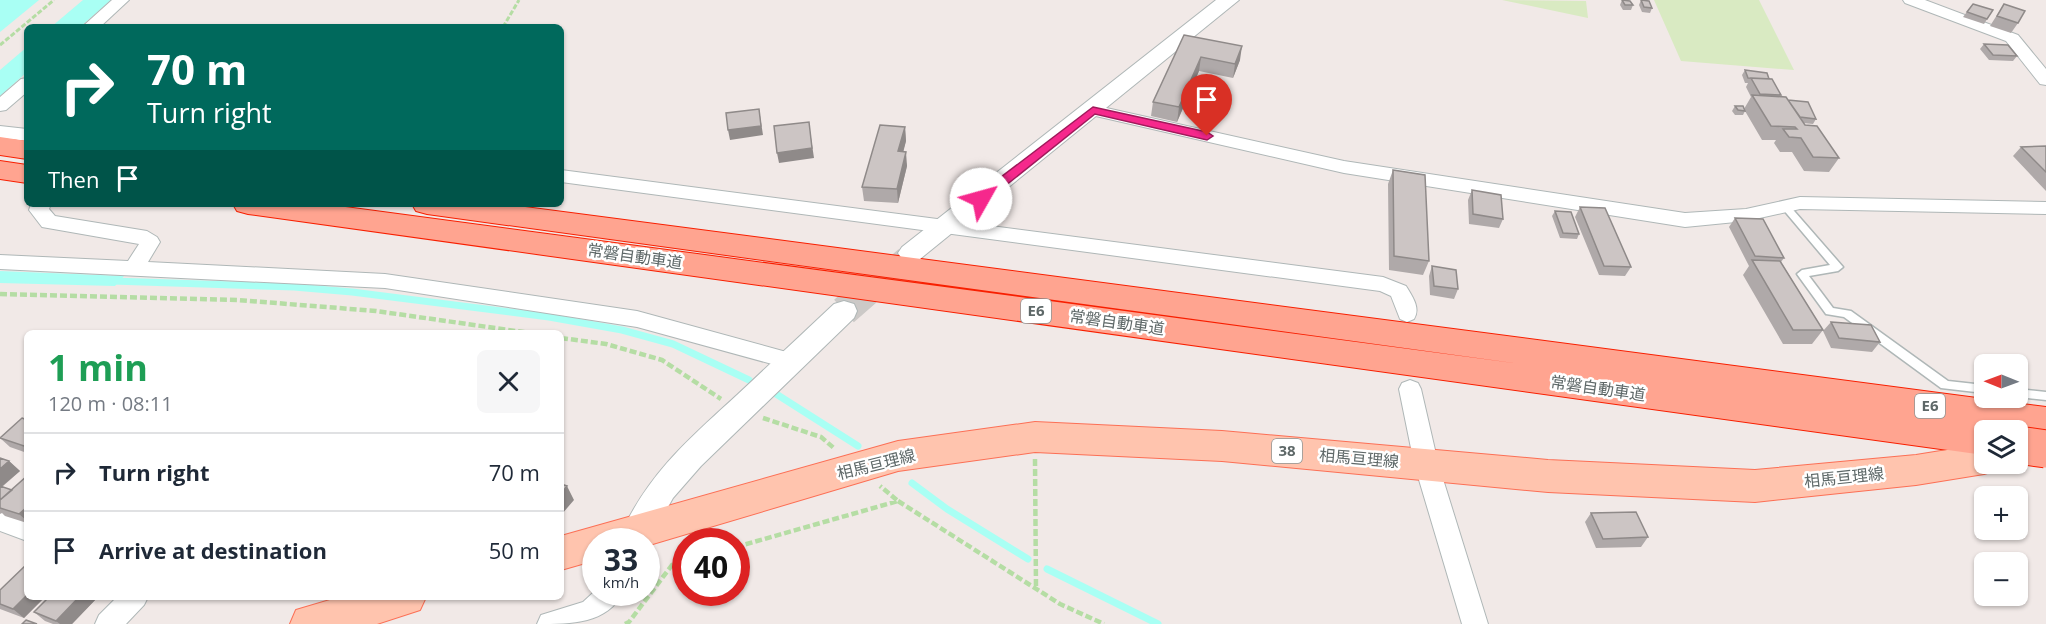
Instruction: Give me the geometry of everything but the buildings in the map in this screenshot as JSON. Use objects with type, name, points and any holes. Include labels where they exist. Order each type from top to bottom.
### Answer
[{"type":"highway","points":[[0,146],[24,150]]},
{"type":"highway","points":[[0,170],[24,174]]},
{"type":"highway","name":"常磐自動車道","points":[[272,207],[1819,404],[2046,421]]},
{"type":"highway","name":"常磐自動車道","points":[[448,207],[1819,404],[1974,438]]},
{"type":"highway","points":[[2028,446],[2046,449]]},
{"type":"main road","name":"相馬亘理線","points":[[660,529],[898,456],[1035,437],[1222,446],[1548,476],[1755,486],[1916,470],[1974,461]]},
{"type":"main road","points":[[2028,452],[2046,449]]},
{"type":"main road","points":[[564,552],[582,547]]},
{"type":"main road","points":[[311,624],[395,600]]},
{"type":"street","points":[[93,24],[121,0]]},
{"type":"street","points":[[911,253],[1229,0]]},
{"type":"street","points":[[1911,0],[2012,38],[2046,80]]},
{"type":"street","points":[[0,106],[24,85]]},
{"type":"street","points":[[1093,110],[1344,167],[1685,220],[1746,215],[1800,203],[2046,208]]},
{"type":"street","points":[[0,132],[24,135]]},
{"type":"street","points":[[564,176],[1383,284],[1399,291],[1407,314]]},
{"type":"street","points":[[40,207],[39,210],[49,222],[140,236],[150,242],[133,270]]},
{"type":"street","points":[[0,262],[385,281],[637,319],[790,361]]},
{"type":"street","points":[[640,528],[662,489],[690,457],[844,311]]},
{"type":"street","points":[[1410,389],[1426,463],[1475,624]]},
{"type":"street","points":[[0,520],[24,529]]},
{"type":"street","points":[[108,624],[132,600]]},
{"type":"street","points":[[550,624],[591,612],[597,606]]},
{"type":"lane","points":[[1785,206],[1838,267],[1802,274],[1830,311],[1847,314],[1945,385],[1974,388]]},
{"type":"lane","points":[[2028,394],[2046,396]]},
{"type":"path","points":[[25,24],[54,0]]},
{"type":"path","points":[[505,24],[519,0]]},
{"type":"path","points":[[0,45],[24,25]]},
{"type":"path","points":[[0,294],[238,300],[376,311],[509,330]]},
{"type":"path","points":[[564,338],[606,344],[662,360],[739,411],[821,438],[898,501],[1060,604],[1104,624]]},
{"type":"path","points":[[1035,437],[1036,589]]},
{"type":"path","points":[[750,543],[898,501]]},
{"type":"path","points":[[625,624],[629,622],[672,565]]},
{"type":"green space","points":[[1502,0],[1586,1],[1588,18]]},
{"type":"green space","points":[[1654,0],[1759,0],[1794,70],[1681,61]]},
{"type":"water","points":[[0,0],[39,0],[0,32]]},
{"type":"water","points":[[83,0],[111,0],[83,24],[55,24]]},
{"type":"water","points":[[24,50],[24,75],[0,96],[0,70]]},
{"type":"water","points":[[0,271],[124,276],[115,286],[0,283]]},
{"type":"waterway","points":[[112,281],[294,287],[352,292],[549,317],[622,330],[673,344],[749,380]]},
{"type":"waterway","points":[[773,392],[858,446]]},
{"type":"waterway","points":[[912,483],[947,509],[1028,559]]},
{"type":"waterway","points":[[1047,569],[1158,624]]},
{"type":"tunnel","points":[[889,272],[911,253]]},
{"type":"tunnel","points":[[844,311],[891,270]]},
{"type":"route","points":[[981,199],[1093,110],[1207,136]]}]
